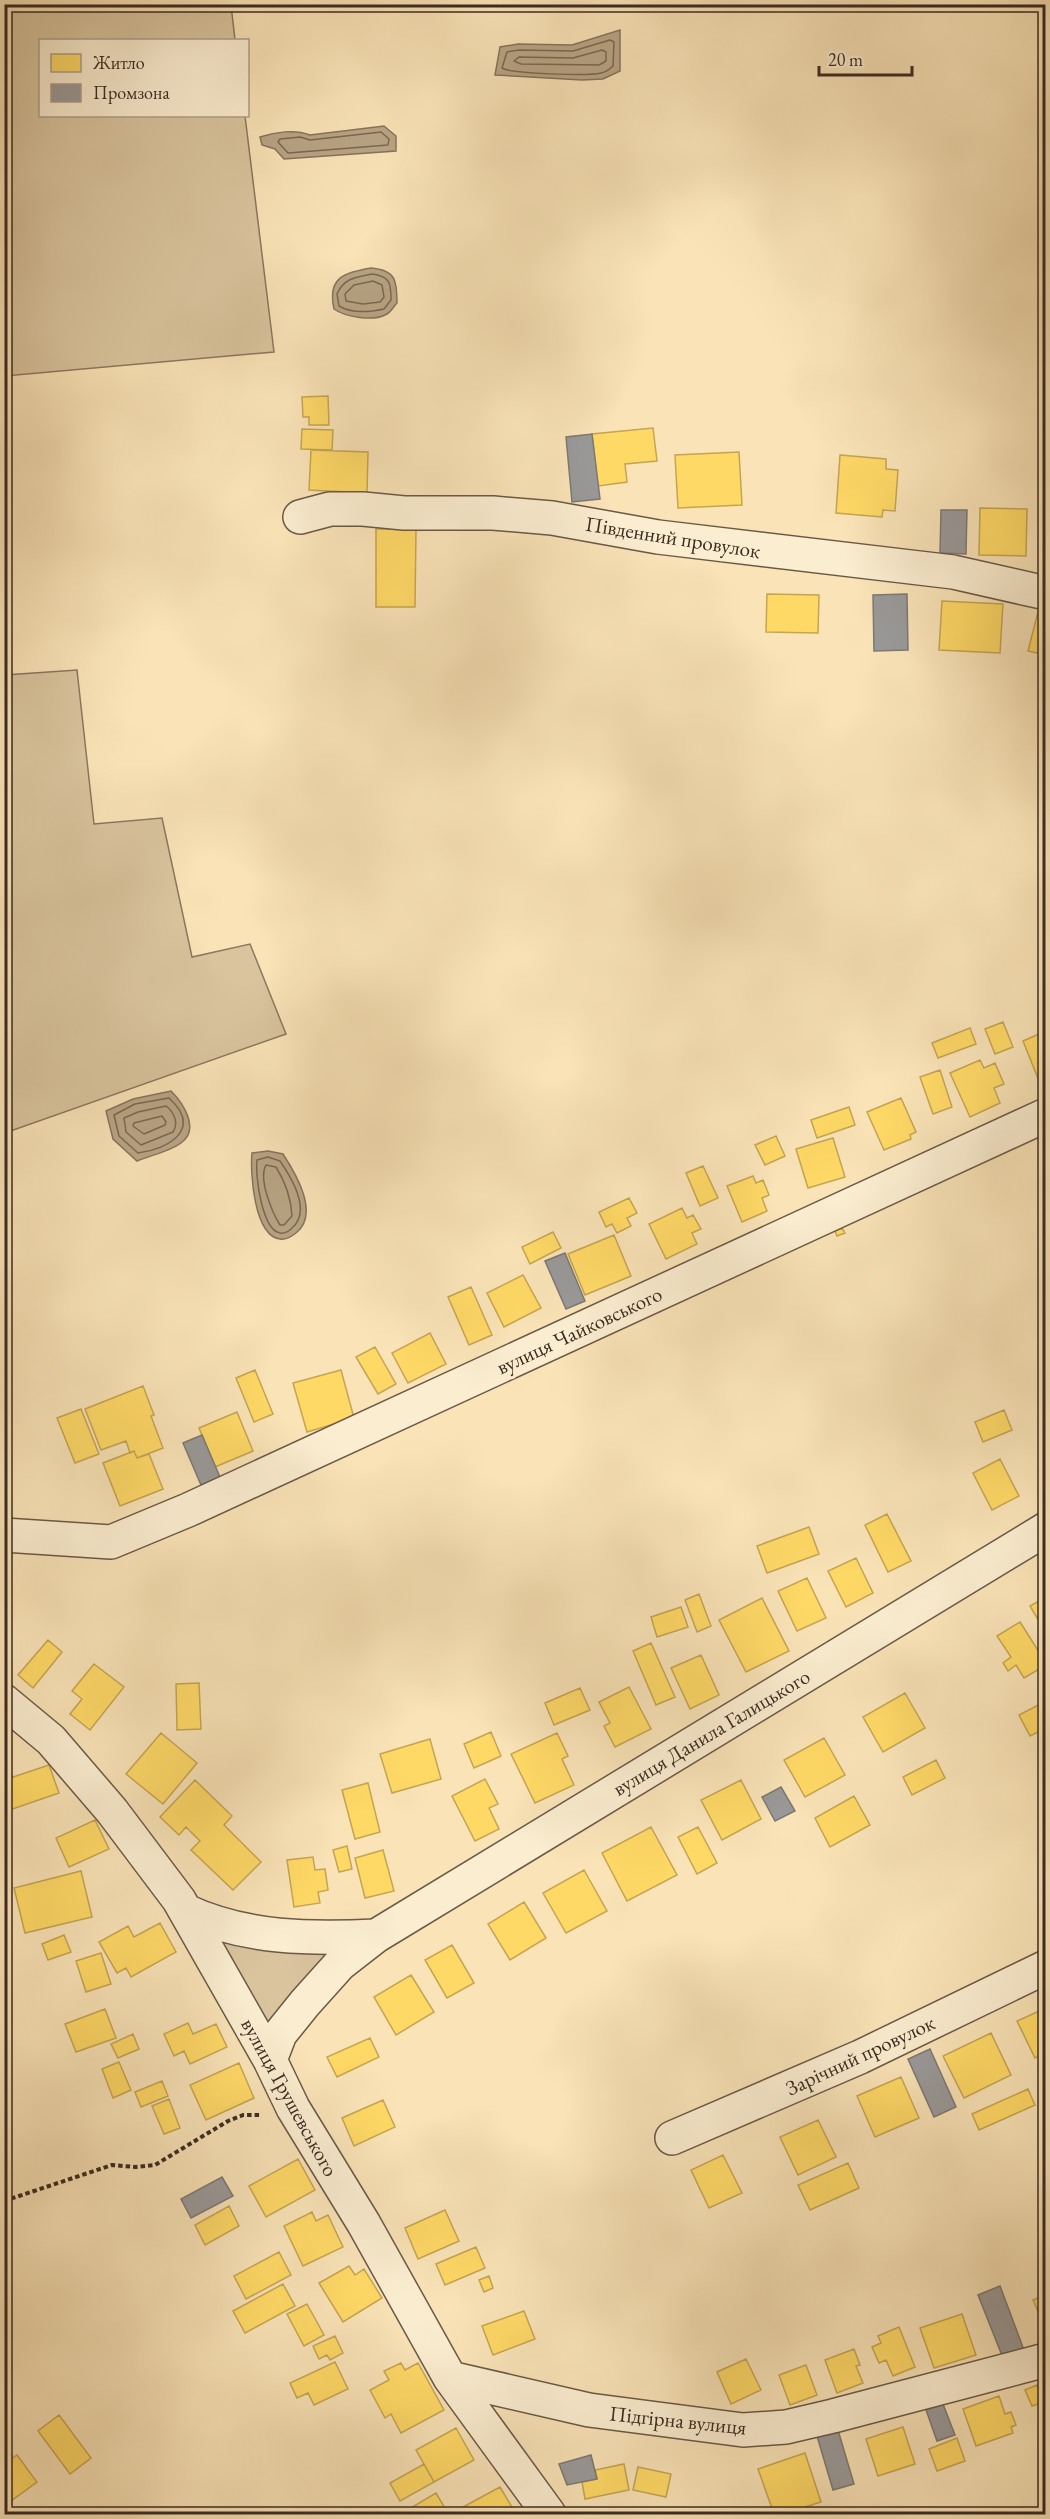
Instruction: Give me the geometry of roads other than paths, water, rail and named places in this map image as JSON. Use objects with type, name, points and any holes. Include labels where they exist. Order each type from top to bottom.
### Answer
[{"type":"street","name":"Південний провулок","points":[[300,517],[330,509],[363,509],[404,513],[493,513],[552,518],[669,539],[953,572],[1046,593]]},
{"type":"street","name":"вулиця Чайковського","points":[[4,1535],[111,1542],[210,1500],[1046,1115]]},
{"type":"street","name":"вулиця Данила Галицького","points":[[270,2060],[280,2034],[305,2003],[340,1964],[376,1936],[1046,1528]]},
{"type":"street","name":"вулиця Грушевського","points":[[4,1701],[51,1740],[112,1811],[186,1911],[270,2060],[293,2108],[364,2224],[450,2378],[549,2514]]},
{"type":"street","name":"вулиця Данила Галицького","points":[[186,1911],[240,1931],[309,1938],[376,1936]]},
{"type":"street","name":"Зарічний провулок","points":[[672,2138],[860,2057],[1046,1967]]},
{"type":"street","name":"Підгірна вулиця","points":[[450,2378],[589,2410],[743,2430],[786,2427],[1046,2360]]},
{"type":"water","points":[[620,30],[620,71],[603,79],[495,75],[500,47],[518,44],[572,45]]},
{"type":"water","points":[[384,126],[396,136],[396,151],[284,159],[275,149],[262,145],[260,137],[285,132],[310,135]]},
{"type":"water","points":[[371,268],[386,271],[393,278],[397,303],[391,310],[375,318],[367,318],[352,316],[334,309],[333,290],[340,278]]},
{"type":"water","points":[[171,1091],[188,1116],[190,1123],[187,1137],[171,1149],[137,1161],[113,1139],[106,1111],[133,1099]]},
{"type":"water","points":[[268,1151],[283,1154],[299,1183],[306,1205],[303,1225],[294,1234],[284,1239],[271,1235],[264,1227],[255,1202],[252,1153]]}]
